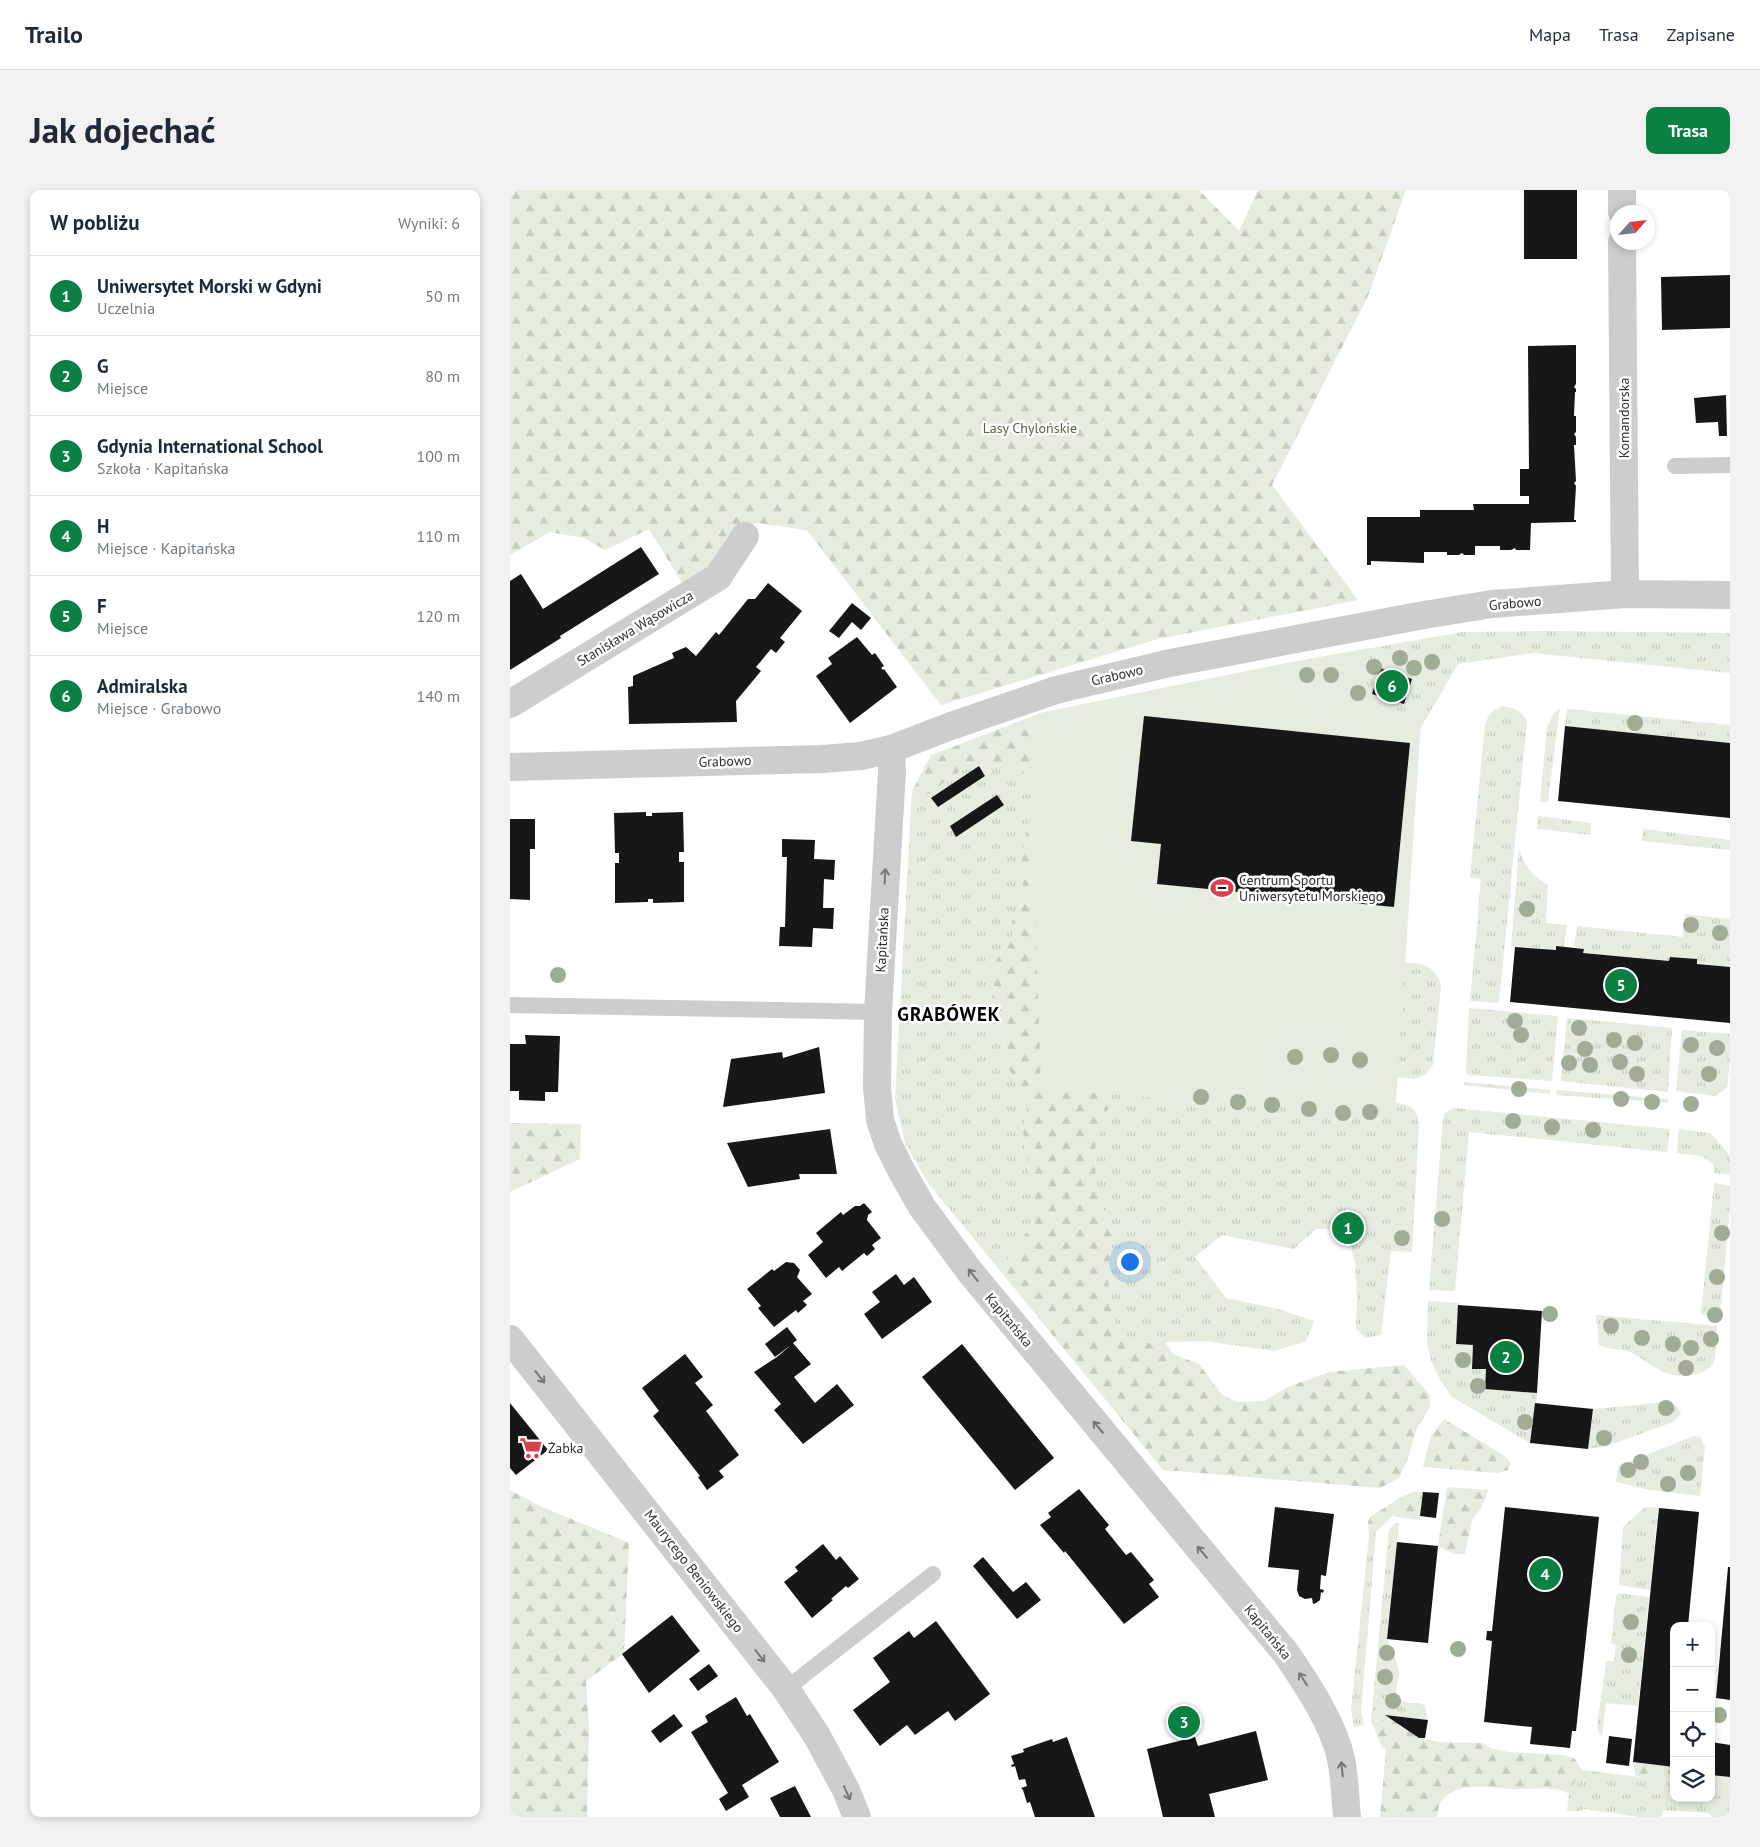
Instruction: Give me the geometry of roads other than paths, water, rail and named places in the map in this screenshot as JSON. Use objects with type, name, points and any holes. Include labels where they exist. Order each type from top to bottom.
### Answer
[{"type":"street","points":[[1622,190],[1622,205]]},
{"type":"street","name":"Komandorska","points":[[1622,250],[1625,594]]},
{"type":"street","name":"Stanisława Wąsowicza","points":[[510,704],[718,577],[745,536]]},
{"type":"street","name":"Grabowo","points":[[510,767],[822,759],[861,756],[891,749],[1056,690],[1170,663],[1424,615],[1492,604],[1625,594],[1730,595]]},
{"type":"street","name":"Kapitańska","points":[[891,749],[891,781],[878,1012],[877,1087],[880,1120],[888,1144],[900,1170],[922,1207],[971,1274],[1290,1660],[1306,1682],[1327,1722],[1341,1758],[1347,1817]]},
{"type":"street","name":"Maurycego Beniowskiego","points":[[510,1339],[786,1689],[818,1736],[846,1790],[857,1817]]},
{"type":"lane","points":[[1675,466],[1730,465]]},
{"type":"lane","points":[[510,1004],[878,1012]]},
{"type":"lane","points":[[786,1689],[933,1574]]},
{"type":"place","name":"Admiralska","points":[[1392,686]]},
{"type":"place","name":"Centrum Sportu Uniwersytetu Morskiego","points":[[1222,888]]},
{"type":"place","name":"F","points":[[1621,985]]},
{"type":"place","name":"Uniwersytet Morski w Gdyni","points":[[1348,1228]]},
{"type":"place","name":"G","points":[[1506,1357]]},
{"type":"place","name":"Żabka","points":[[531,1448]]},
{"type":"place","name":"H","points":[[1545,1574]]},
{"type":"place","name":"Gdynia International School","points":[[1184,1722]]},
{"type":"district","name":"GRABÓWEK","points":[[949,1014]]},
{"type":"park label","name":"Lasy Chylońskie","points":[[1030,428]]}]
